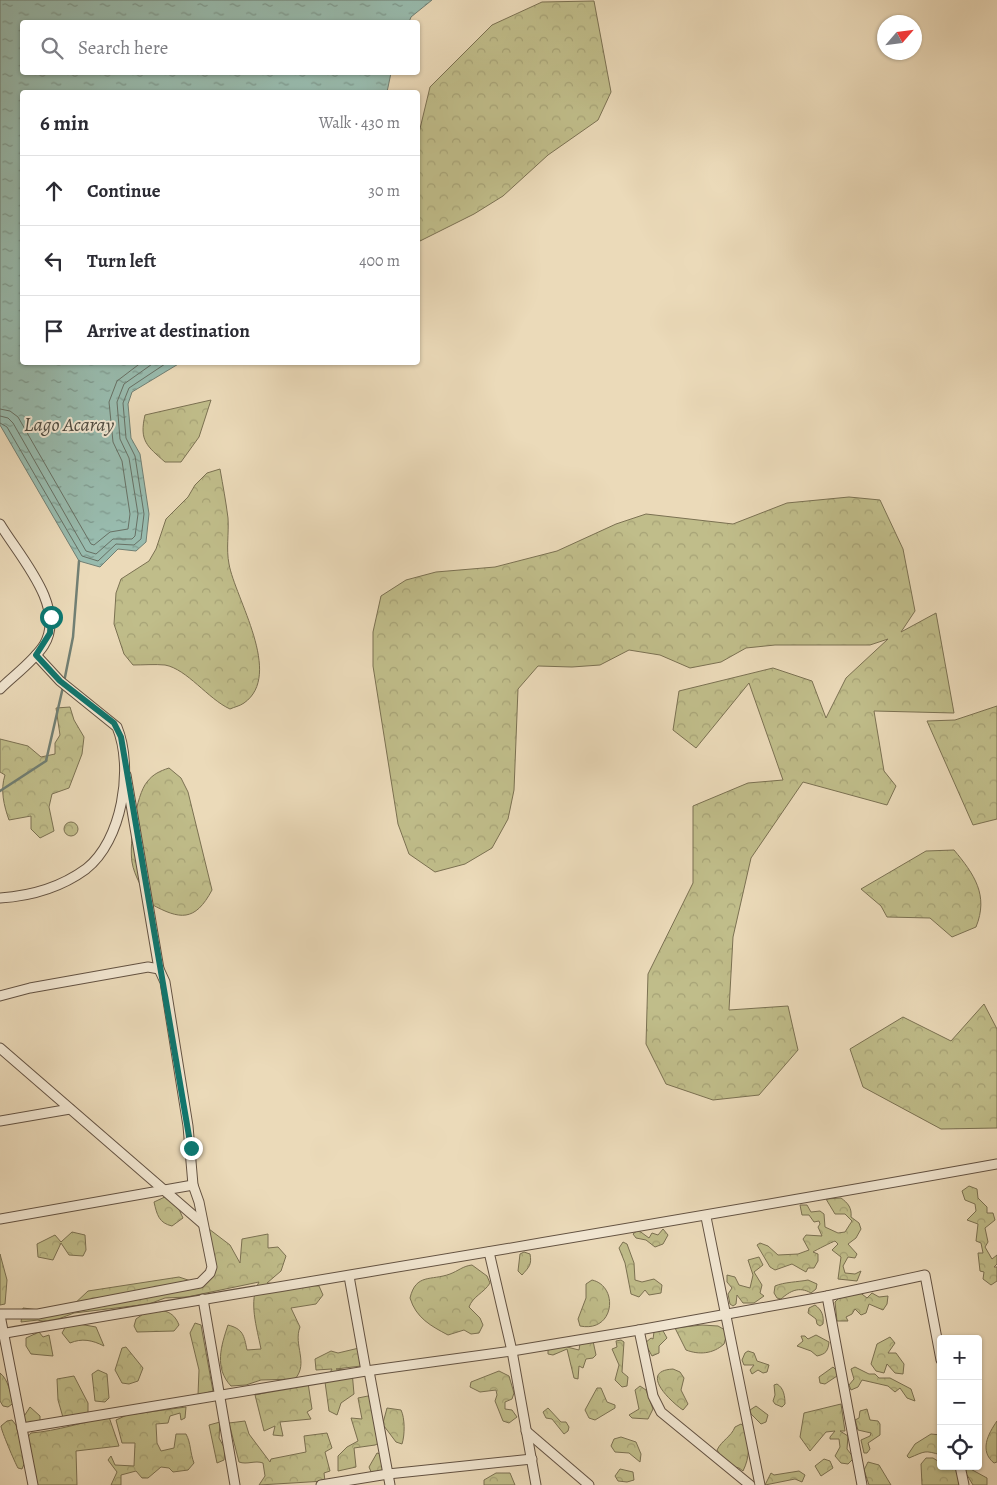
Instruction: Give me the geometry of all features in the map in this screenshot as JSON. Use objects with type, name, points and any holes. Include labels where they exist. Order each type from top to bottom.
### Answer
[{"type":"street","points":[[0,524],[45,597],[49,610],[50,633],[36,655],[0,689]]},
{"type":"street","points":[[33,1485],[2,1334],[0,1314],[38,1314],[200,1283],[210,1273],[212,1267],[194,1185],[188,1126],[164,982],[159,969],[121,737],[117,727],[64,684],[36,655]]},
{"type":"street","points":[[0,898],[30,896],[55,886],[86,868],[106,845],[120,807],[126,775]]},
{"type":"street","points":[[0,996],[30,988],[148,967],[159,969]]},
{"type":"street","points":[[0,1048],[202,1223]]},
{"type":"street","points":[[0,1121],[70,1109]]},
{"type":"street","points":[[2,1334],[203,1298],[706,1217],[997,1164]]},
{"type":"street","points":[[0,1220],[163,1188],[194,1185]]},
{"type":"street","points":[[706,1217],[760,1485]]},
{"type":"street","points":[[490,1252],[512,1351],[536,1485]]},
{"type":"street","points":[[349,1276],[390,1485]]},
{"type":"street","points":[[22,1428],[368,1371],[512,1351],[639,1330],[925,1276],[937,1339]]},
{"type":"street","points":[[827,1296],[862,1485]]},
{"type":"street","points":[[203,1298],[235,1485]]},
{"type":"street","points":[[639,1330],[653,1396],[661,1412],[750,1485]]},
{"type":"street","points":[[526,1431],[589,1485]]},
{"type":"street","points":[[321,1485],[388,1474],[532,1460]]},
{"type":"street","points":[[961,1470],[964,1485]]},
{"type":"green space","points":[[594,1],[611,92],[598,120],[548,155],[503,196],[474,214],[420,241],[420,129],[430,87],[492,25],[542,2]]},
{"type":"green space","points":[[211,400],[199,437],[181,462],[165,462],[153,452],[144,437],[143,424],[145,415]]},
{"type":"green space","points":[[220,469],[228,518],[229,564],[254,636],[259,674],[255,690],[244,703],[230,709],[173,668],[165,665],[133,665],[124,654],[114,624],[116,593],[121,579],[149,561],[156,549],[166,519],[188,497],[195,485],[207,473]]},
{"type":"green space","points":[[849,497],[880,500],[903,549],[915,611],[901,632],[936,613],[954,713],[874,711],[884,771],[896,786],[887,805],[803,782],[751,858],[733,937],[729,1010],[788,1006],[798,1050],[759,1095],[713,1100],[666,1084],[646,1044],[648,974],[693,883],[693,806],[748,783],[783,780],[749,683],[696,748],[673,730],[679,691],[773,668],[812,681],[826,718],[846,678],[888,639],[870,645],[775,645],[746,648],[721,662],[690,668],[660,655],[629,650],[600,665],[572,667],[538,666],[518,689],[514,790],[508,819],[492,848],[465,864],[435,872],[409,854],[398,824],[373,666],[373,632],[381,596],[406,580],[436,572],[495,567],[557,551],[616,524],[646,514],[733,524],[787,503]]},
{"type":"green space","points":[[997,706],[997,819],[973,825],[927,721],[955,720]]},
{"type":"green space","points":[[70,707],[74,720],[84,737],[82,754],[69,788],[52,794],[49,807],[54,831],[40,838],[31,829],[31,816],[9,820],[3,798],[5,775],[0,772],[0,739],[28,746],[41,757],[55,754],[55,743],[60,735],[56,708]]},
{"type":"green space","points":[[169,768],[181,778],[188,792],[212,890],[199,908],[193,913],[186,915],[170,913],[151,904],[137,878],[131,854],[134,820],[143,788],[154,775]]},
{"type":"green space","points":[[68,822],[74,822],[78,829],[74,836],[68,836],[64,832],[64,826]]},
{"type":"green space","points":[[954,850],[973,876],[980,895],[980,915],[976,927],[952,937],[930,918],[887,917],[881,906],[861,889],[926,851]]},
{"type":"green space","points":[[984,1004],[997,1029],[997,1128],[941,1129],[863,1087],[850,1049],[903,1017],[951,1041]]},
{"type":"green space","points":[[969,1186],[977,1189],[978,1198],[987,1207],[987,1213],[993,1213],[995,1220],[985,1228],[988,1242],[985,1247],[992,1259],[997,1255],[997,1264],[994,1267],[997,1267],[997,1281],[991,1285],[983,1279],[984,1272],[980,1271],[978,1253],[983,1253],[981,1243],[976,1241],[978,1224],[967,1220],[976,1211],[975,1204],[965,1200],[962,1191]]},
{"type":"green space","points":[[167,1196],[177,1205],[183,1218],[172,1226],[161,1221],[154,1202]]},
{"type":"green space","points":[[841,1198],[849,1206],[851,1217],[859,1223],[861,1229],[856,1238],[848,1244],[857,1254],[855,1258],[848,1257],[843,1266],[845,1273],[855,1274],[861,1271],[857,1281],[838,1279],[841,1257],[832,1250],[838,1244],[835,1241],[813,1252],[818,1254],[818,1261],[814,1268],[808,1268],[806,1272],[792,1264],[775,1270],[770,1267],[757,1245],[760,1243],[768,1246],[778,1255],[798,1254],[809,1250],[803,1239],[806,1235],[822,1236],[818,1227],[819,1221],[814,1222],[809,1215],[802,1215],[800,1205],[807,1205],[811,1212],[820,1211],[824,1214],[825,1227],[838,1233],[845,1232],[852,1221],[845,1214],[835,1214],[826,1199]]},
{"type":"green space","points":[[209,1229],[230,1245],[240,1263],[242,1239],[268,1234],[268,1248],[278,1247],[286,1256],[281,1271],[267,1283],[319,1286],[323,1295],[316,1304],[291,1308],[300,1327],[298,1340],[301,1367],[295,1379],[261,1380],[246,1385],[231,1386],[222,1372],[221,1349],[228,1325],[237,1328],[242,1333],[247,1350],[261,1349],[254,1306],[254,1298],[259,1282],[187,1297],[165,1298],[149,1304],[74,1313],[48,1323],[38,1320],[21,1322],[23,1308],[47,1311],[71,1307],[88,1291],[179,1277],[200,1284],[211,1271]]},
{"type":"green space","points":[[663,1229],[668,1235],[663,1244],[655,1247],[646,1240],[636,1238],[633,1234],[638,1230],[649,1238],[652,1233],[658,1235]]},
{"type":"green space","points":[[72,1232],[85,1235],[86,1250],[83,1256],[69,1255],[61,1243],[53,1260],[38,1257],[37,1244],[55,1235],[61,1242]]},
{"type":"green space","points":[[623,1242],[627,1244],[634,1263],[635,1280],[642,1282],[654,1279],[662,1285],[661,1293],[649,1295],[645,1290],[639,1297],[631,1294],[625,1263],[619,1248]]},
{"type":"green space","points":[[524,1252],[530,1254],[531,1261],[522,1275],[518,1271],[520,1254]]},
{"type":"green space","points":[[0,1254],[7,1280],[5,1304],[0,1305]]},
{"type":"green space","points":[[759,1257],[763,1265],[754,1272],[762,1285],[760,1293],[764,1296],[754,1303],[743,1303],[737,1295],[736,1304],[733,1306],[730,1304],[728,1294],[732,1288],[727,1282],[727,1275],[735,1277],[739,1285],[750,1288],[753,1275],[748,1260]]},
{"type":"green space","points":[[472,1265],[487,1276],[490,1283],[473,1300],[469,1307],[480,1318],[483,1325],[479,1333],[471,1334],[464,1330],[448,1335],[430,1325],[420,1316],[410,1298],[420,1281],[450,1274],[463,1267]]},
{"type":"green space","points":[[592,1280],[601,1284],[606,1291],[609,1299],[609,1308],[606,1316],[600,1323],[592,1326],[580,1326],[578,1319],[586,1298],[586,1284]]},
{"type":"green space","points":[[808,1280],[817,1284],[816,1289],[811,1293],[795,1290],[781,1299],[777,1298],[774,1293],[775,1286]]},
{"type":"green space","points":[[858,1291],[867,1298],[872,1293],[879,1297],[888,1296],[887,1304],[883,1310],[869,1304],[866,1313],[861,1315],[855,1309],[852,1314],[846,1317],[848,1321],[837,1321],[835,1302],[843,1294]]},
{"type":"green space","points":[[815,1305],[823,1316],[823,1324],[820,1326],[817,1324],[816,1319],[808,1313],[809,1308]]},
{"type":"green space","points":[[149,1310],[159,1310],[171,1314],[179,1325],[174,1331],[137,1332],[134,1326],[136,1319]]},
{"type":"green space","points":[[195,1323],[201,1325],[213,1391],[198,1395],[199,1370],[190,1333]]},
{"type":"green space","points":[[79,1324],[96,1327],[104,1346],[87,1340],[70,1343],[62,1333],[66,1326]]},
{"type":"green space","points":[[702,1325],[718,1326],[725,1330],[724,1344],[706,1353],[686,1350],[675,1328]]},
{"type":"green space","points":[[662,1329],[667,1338],[659,1346],[659,1353],[652,1356],[645,1343],[651,1338],[653,1339],[654,1332]]},
{"type":"green space","points":[[39,1332],[43,1337],[49,1335],[53,1356],[31,1354],[26,1346],[26,1338]]},
{"type":"green space","points":[[816,1335],[829,1342],[827,1350],[823,1354],[817,1356],[811,1351],[797,1346],[803,1341],[801,1336],[805,1336],[808,1339]]},
{"type":"green space","points":[[581,1337],[593,1341],[596,1355],[593,1358],[586,1359],[583,1368],[579,1366],[578,1379],[574,1378],[567,1349],[553,1355],[548,1354],[548,1349],[569,1344],[567,1347],[579,1350]]},
{"type":"green space","points":[[890,1337],[895,1343],[888,1353],[896,1353],[904,1364],[903,1374],[895,1373],[887,1364],[884,1373],[876,1371],[871,1364],[877,1344]]},
{"type":"green space","points":[[621,1340],[624,1342],[622,1372],[628,1377],[627,1386],[622,1387],[615,1380],[619,1365],[612,1349],[617,1347],[616,1341]]},
{"type":"green space","points":[[126,1347],[143,1368],[138,1381],[129,1384],[122,1383],[115,1370],[122,1348]]},
{"type":"green space","points":[[359,1348],[361,1366],[336,1369],[352,1371],[354,1394],[341,1403],[337,1415],[329,1411],[325,1382],[332,1369],[316,1370],[315,1359],[331,1351],[338,1353]]},
{"type":"green space","points":[[748,1351],[754,1353],[757,1361],[769,1365],[767,1372],[763,1373],[758,1370],[752,1374],[750,1370],[754,1365],[744,1365],[742,1360]]},
{"type":"green space","points":[[833,1367],[838,1372],[837,1376],[825,1384],[820,1383],[819,1377]]},
{"type":"green space","points":[[855,1367],[869,1374],[875,1374],[879,1378],[890,1378],[911,1389],[915,1401],[907,1398],[900,1388],[895,1392],[888,1386],[862,1380],[858,1387],[851,1390],[849,1385],[854,1379],[851,1369]]},
{"type":"green space","points":[[673,1369],[680,1372],[684,1378],[681,1390],[688,1404],[683,1410],[665,1394],[658,1381],[658,1375],[663,1371]]},
{"type":"green space","points":[[98,1370],[107,1374],[109,1398],[105,1402],[95,1401],[92,1374]]},
{"type":"green space","points":[[499,1371],[509,1376],[514,1393],[512,1399],[505,1402],[505,1409],[512,1410],[517,1417],[509,1423],[503,1421],[495,1401],[496,1390],[480,1392],[470,1387],[471,1382]]},
{"type":"green space","points":[[0,1373],[5,1379],[15,1402],[8,1407],[3,1406],[0,1401]]},
{"type":"green space","points":[[74,1376],[88,1403],[88,1416],[64,1421],[58,1400],[57,1379]]},
{"type":"green space","points":[[308,1383],[312,1409],[307,1412],[311,1419],[280,1422],[283,1436],[273,1435],[275,1426],[264,1431],[255,1395]]},
{"type":"green space","points":[[777,1384],[783,1390],[785,1404],[782,1407],[773,1401],[775,1395],[774,1385]]},
{"type":"green space","points":[[640,1386],[646,1390],[653,1409],[648,1419],[632,1418],[629,1415],[639,1409],[635,1390]]},
{"type":"green space","points":[[597,1388],[601,1388],[607,1402],[615,1405],[615,1408],[595,1420],[589,1418],[585,1410]]},
{"type":"green space","points":[[368,1396],[379,1408],[383,1423],[387,1408],[401,1410],[404,1427],[402,1444],[396,1442],[384,1426],[386,1440],[375,1445],[354,1448],[356,1467],[338,1471],[338,1456],[347,1447],[358,1441],[351,1418],[362,1419],[358,1398]]},
{"type":"green space","points":[[841,1404],[845,1431],[840,1431],[848,1436],[847,1449],[854,1458],[848,1464],[841,1463],[835,1456],[840,1447],[839,1439],[830,1439],[830,1437],[835,1431],[826,1432],[810,1451],[800,1437],[804,1413]]},
{"type":"green space","points":[[756,1406],[768,1415],[766,1422],[761,1424],[751,1414],[750,1410]]},
{"type":"green space","points":[[30,1407],[40,1416],[40,1422],[29,1427],[21,1421]]},
{"type":"green space","points":[[186,1407],[185,1418],[181,1420],[180,1413],[170,1416],[168,1423],[156,1424],[157,1443],[161,1451],[174,1448],[176,1434],[186,1434],[194,1463],[188,1470],[173,1472],[169,1468],[161,1467],[148,1478],[142,1478],[136,1471],[121,1475],[121,1485],[111,1485],[117,1472],[108,1460],[111,1456],[115,1465],[134,1466],[135,1443],[122,1443],[116,1420],[127,1415]]},
{"type":"green space","points":[[548,1408],[561,1422],[566,1422],[569,1427],[568,1431],[564,1434],[552,1419],[546,1418],[543,1412]]},
{"type":"green space","points":[[867,1409],[870,1420],[878,1421],[880,1424],[880,1435],[868,1443],[870,1449],[867,1453],[864,1453],[861,1440],[870,1436],[871,1433],[858,1430],[855,1420],[859,1418],[860,1411]]},
{"type":"green space","points":[[109,1417],[119,1446],[76,1451],[77,1485],[29,1485],[25,1462],[22,1469],[18,1468],[1,1426],[7,1421],[12,1420],[16,1425],[21,1445],[31,1433]]},
{"type":"green space","points":[[245,1421],[249,1434],[270,1462],[271,1459],[306,1452],[304,1436],[327,1433],[332,1448],[325,1452],[330,1471],[324,1473],[325,1481],[259,1485],[265,1476],[263,1463],[239,1462],[229,1423]]},
{"type":"green space","points":[[997,1421],[997,1462],[994,1463],[987,1453],[986,1442]]},
{"type":"green space","points":[[220,1422],[219,1438],[225,1449],[224,1460],[217,1463],[209,1425]]},
{"type":"green space","points":[[741,1424],[748,1429],[749,1440],[748,1456],[743,1471],[727,1465],[717,1450],[735,1427]]},
{"type":"green space","points":[[931,1434],[937,1435],[937,1454],[925,1452],[909,1458],[907,1456],[915,1444]]},
{"type":"green space","points":[[621,1437],[636,1442],[641,1454],[640,1462],[629,1453],[615,1452],[611,1446],[614,1439]]},
{"type":"green space","points":[[377,1453],[385,1455],[388,1474],[372,1474],[369,1467]]},
{"type":"green space","points":[[926,1458],[933,1458],[937,1460],[937,1470],[972,1470],[987,1478],[987,1485],[973,1485],[967,1475],[963,1485],[922,1485],[921,1464]]},
{"type":"green space","points":[[824,1459],[830,1461],[833,1468],[821,1476],[815,1466]]},
{"type":"green space","points":[[868,1462],[879,1465],[891,1485],[869,1485],[864,1470]]},
{"type":"green space","points":[[620,1469],[633,1472],[634,1480],[627,1482],[618,1481],[615,1476]]},
{"type":"green space","points":[[799,1471],[805,1475],[802,1482],[795,1479],[765,1485],[771,1473],[774,1475]]},
{"type":"green space","points":[[496,1473],[510,1473],[515,1485],[484,1485],[484,1480]]},
{"type":"water","name":"Lago Acaray","points":[[0,0],[432,0],[410,20],[20,20],[20,75],[391,75],[387,90],[20,90],[20,365],[177,365],[132,392],[128,404],[131,438],[140,454],[149,514],[146,542],[136,551],[118,549],[100,567],[79,561],[0,425]]},
{"type":"waterway","points":[[64,682],[73,637],[79,561]]},
{"type":"waterway","points":[[0,791],[46,761],[63,687]]},
{"type":"route","points":[[51,617],[50,633],[36,655],[60,681],[114,723],[121,737],[191,1148]]}]
